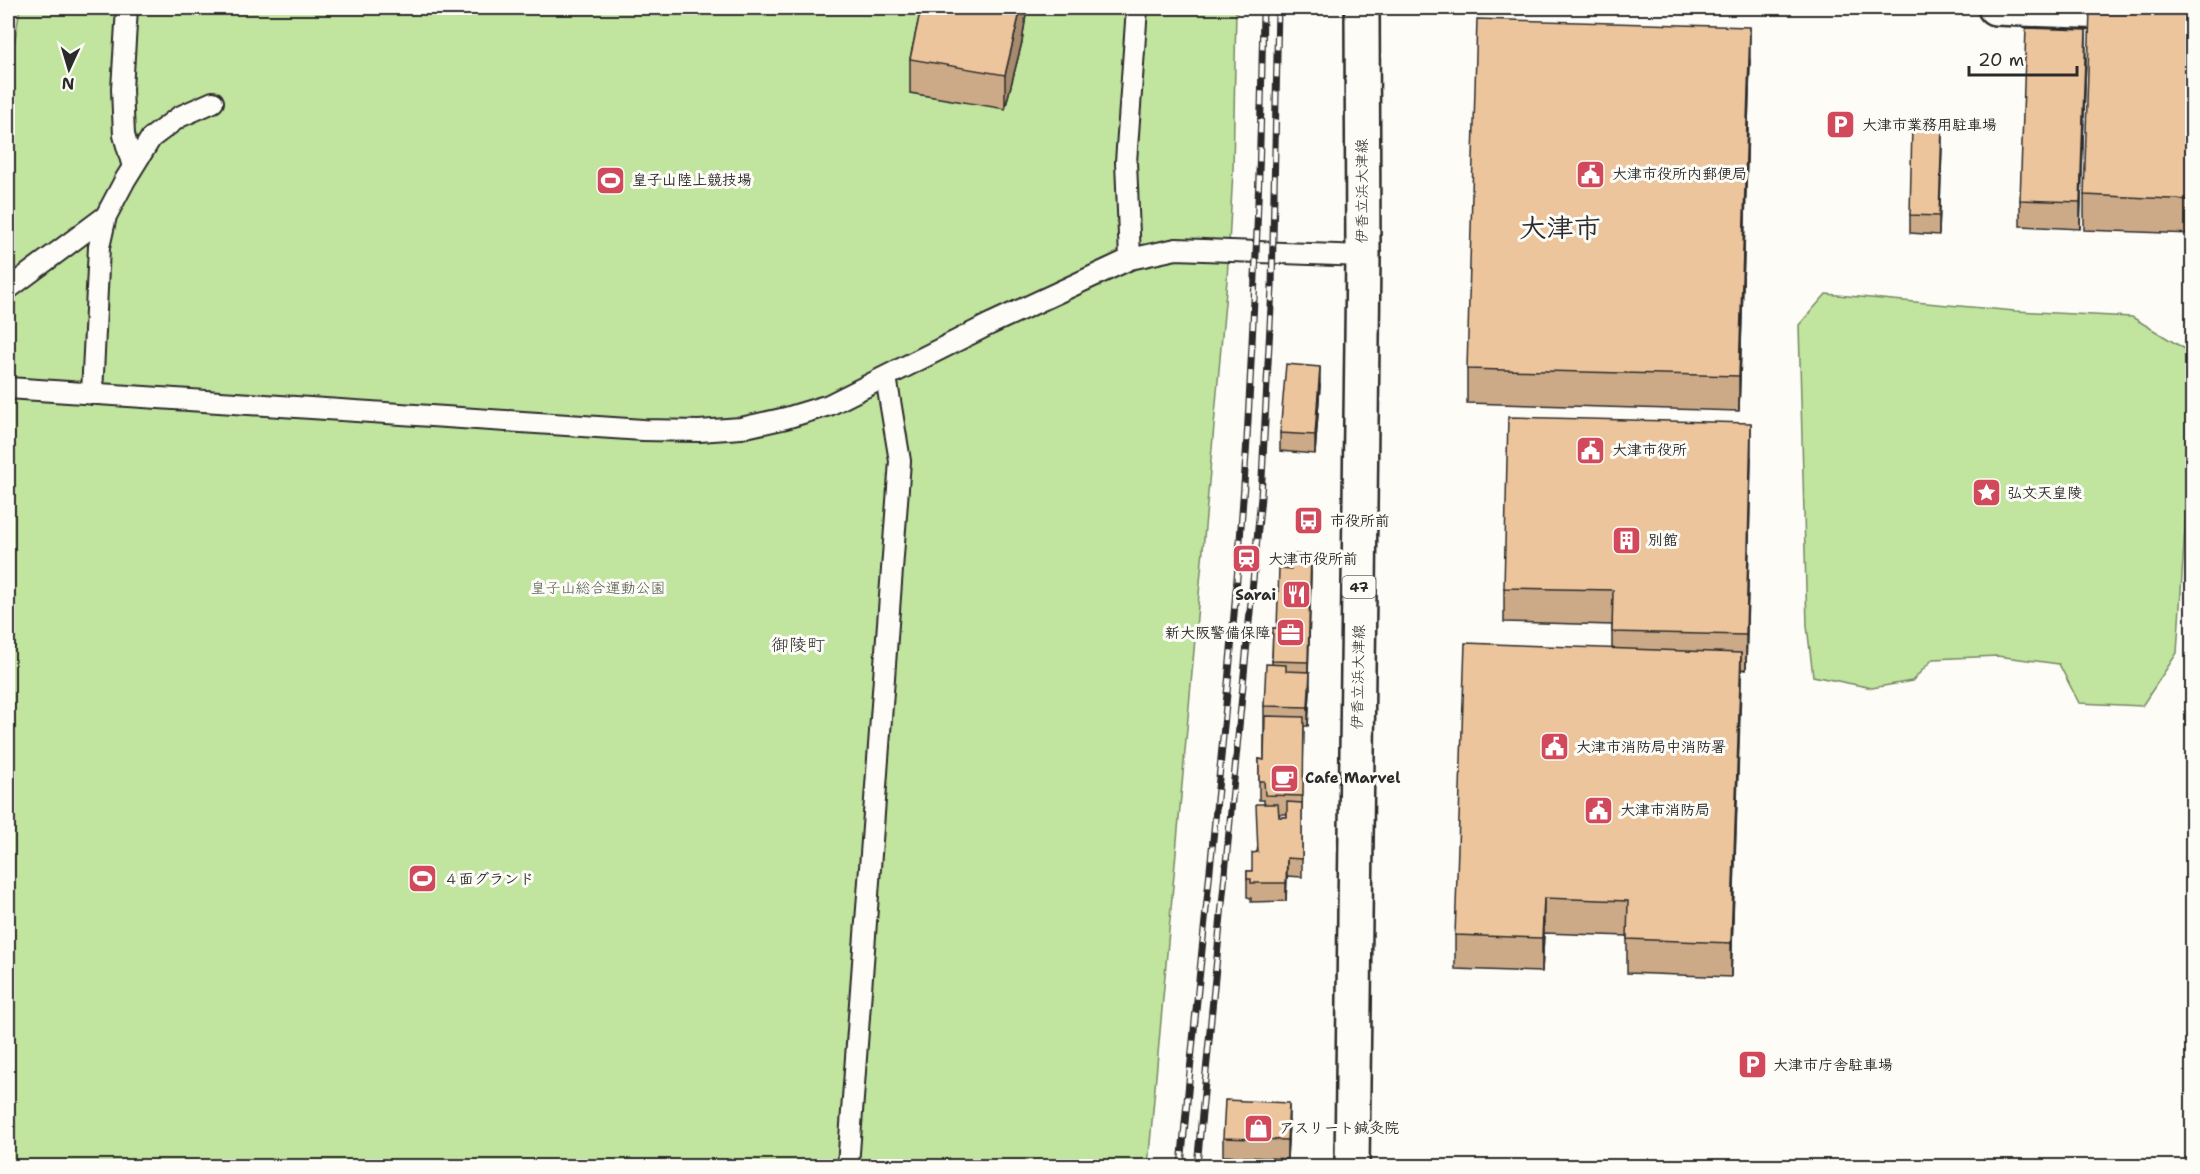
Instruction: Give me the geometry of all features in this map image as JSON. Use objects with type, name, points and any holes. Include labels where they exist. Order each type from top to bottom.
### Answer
[{"type":"main road","name":"伊香立浜大津線","points":[[1352,1167],[1363,256],[1362,8]]},
{"type":"main road","points":[[1995,8],[2193,15]]},
{"type":"lane","points":[[127,8],[122,90],[124,135],[133,167]]},
{"type":"lane","points":[[1130,259],[1126,162],[1137,8]]},
{"type":"lane","points":[[92,394],[99,247],[106,216],[151,138],[179,117],[213,102]]},
{"type":"lane","points":[[8,289],[106,216]]},
{"type":"lane","points":[[8,388],[643,430],[699,431],[741,428],[786,418],[828,405],[990,324],[1130,259],[1176,249],[1363,256]]},
{"type":"lane","points":[[848,1167],[900,461],[886,377]]},
{"type":"green space","name":"皇子山総合運動公園","points":[[20,8],[1236,8],[1233,171],[1227,280],[1148,1166],[8,1166],[8,83]]},
{"type":"green space","points":[[1826,294],[2015,311],[2132,317],[2185,349],[2192,420],[2177,653],[2142,706],[2079,703],[2059,664],[1997,656],[1933,659],[1912,681],[1872,688],[1813,676],[1807,626],[1799,325]]},
{"type":"building","points":[[921,8],[1021,8],[1005,75],[910,59]]},
{"type":"building","points":[[2090,10],[2193,14],[2193,200],[2084,195]]},
{"type":"building","points":[[1477,19],[1750,27],[1739,376],[1467,369]]},
{"type":"building","points":[[2026,28],[2086,30],[2080,202],[2020,200]]},
{"type":"building","points":[[1912,125],[1942,127],[1939,216],[1910,215]]},
{"type":"building","points":[[1286,364],[1320,367],[1315,435],[1280,433]]},
{"type":"building","name":"別館","points":[[1508,417],[1751,423],[1746,635],[1612,632],[1613,590],[1504,588]]},
{"type":"building","points":[[1292,554],[1311,555],[1308,662],[1272,661],[1273,628],[1277,628],[1279,568],[1291,569]]},
{"type":"building","name":"大津市消防局","points":[[1465,643],[1741,653],[1731,943],[1627,939],[1628,901],[1544,898],[1542,938],[1455,935]]},
{"type":"building","points":[[1266,664],[1286,665],[1286,671],[1310,672],[1308,707],[1264,706]]},
{"type":"building","points":[[1265,716],[1304,717],[1303,796],[1265,795],[1264,781],[1259,781],[1259,759],[1264,760]]},
{"type":"building","points":[[1287,802],[1302,803],[1302,859],[1287,858],[1286,883],[1251,883],[1251,879],[1247,879],[1247,871],[1252,871],[1252,853],[1258,852],[1256,804],[1278,804],[1279,817],[1287,817]]},
{"type":"building","points":[[1225,1100],[1289,1103],[1287,1140],[1223,1138]]},
{"type":"building","points":[[1219,1165],[1253,1166],[1219,1167]]},
{"type":"railway","points":[[1181,1166],[1241,530],[1255,277],[1263,8]]},
{"type":"railway","points":[[1197,1166],[1261,497],[1272,287],[1278,8]]},
{"type":"place","name":"大津市業務用駐車場","points":[[1841,125]]},
{"type":"place","name":"大津市役所内郵便局","points":[[1591,174]]},
{"type":"place","name":"皇子山陸上競技場","points":[[611,180]]},
{"type":"place","name":"大津市役所","points":[[1591,450]]},
{"type":"place","name":"弘文天皇陵","points":[[1986,493]]},
{"type":"place","name":"市役所前","points":[[1309,521]]},
{"type":"place","name":"別館","points":[[1627,540]]},
{"type":"place","name":"大津市役所前","points":[[1247,559]]},
{"type":"place","name":"Sarai","points":[[1297,595]]},
{"type":"place","name":"新大阪警備保障","points":[[1291,633]]},
{"type":"place","name":"大津市消防局中消防署","points":[[1555,747]]},
{"type":"place","name":"Cafe Marvel","points":[[1284,778]]},
{"type":"place","name":"大津市消防局","points":[[1599,810]]},
{"type":"place","name":"４面グランド","points":[[423,879]]},
{"type":"place","name":"大津市庁舎駐車場","points":[[1752,1065]]},
{"type":"place","name":"アスリート鍼灸院","points":[[1258,1128]]},
{"type":"district","name":"大津市","points":[[1560,228]]},
{"type":"district","name":"御陵町","points":[[798,645]]}]
